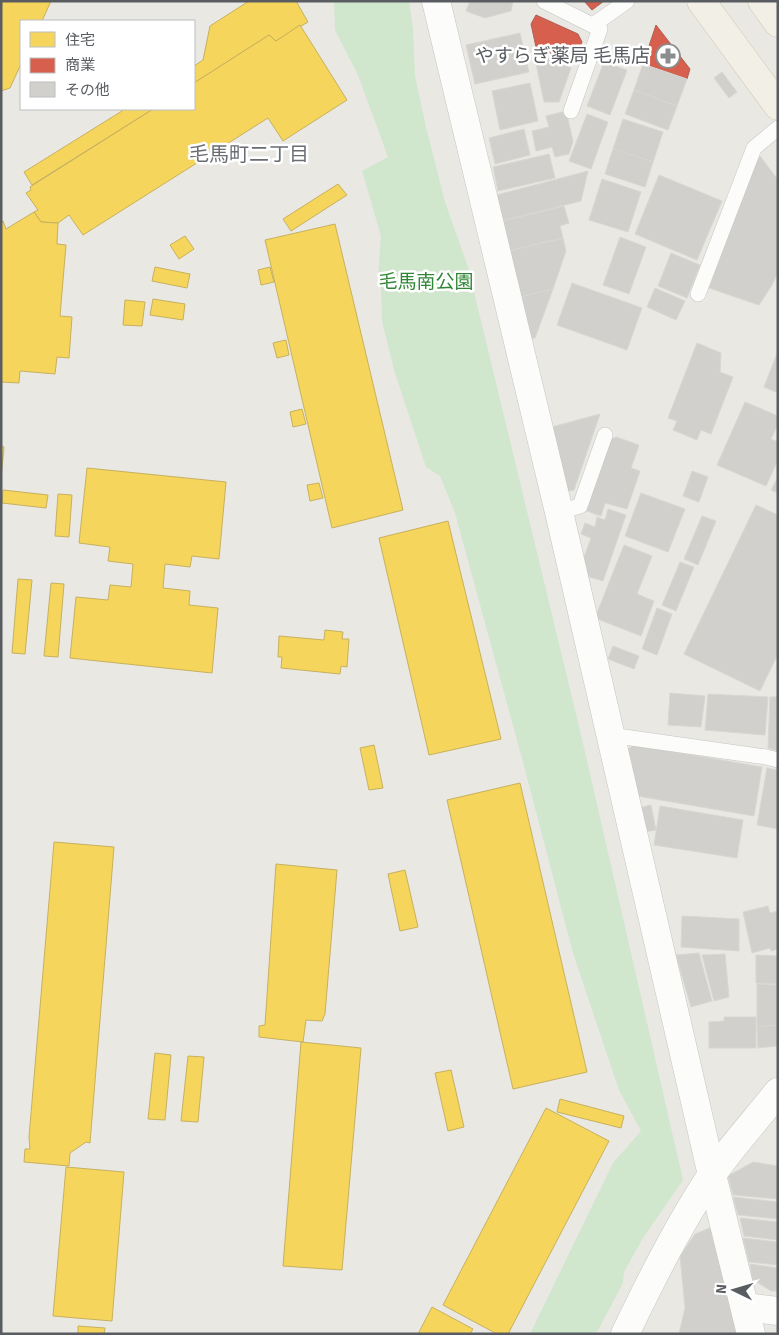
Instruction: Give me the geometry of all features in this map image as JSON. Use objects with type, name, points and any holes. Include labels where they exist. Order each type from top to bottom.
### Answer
[{"type":"main road","points":[[701,1],[778,106]]},
{"type":"main road","points":[[762,1],[778,23]]},
{"type":"street","points":[[436,1],[559,512],[712,1175],[751,1334]]},
{"type":"street","points":[[625,1334],[663,1256],[712,1175],[778,1092]]},
{"type":"street","points":[[745,1307],[778,1311]]},
{"type":"lane","points":[[544,1],[600,29],[571,111]]},
{"type":"lane","points":[[593,25],[627,1]]},
{"type":"lane","points":[[698,294],[754,148],[778,128]]},
{"type":"lane","points":[[559,512],[580,506],[605,435]]},
{"type":"lane","points":[[610,735],[778,760]]},
{"type":"green space","name":"毛馬南公園","points":[[334,1],[409,1],[413,30],[415,76],[426,127],[445,202],[468,267],[582,739],[683,1180],[643,1238],[624,1272],[623,1283],[596,1334],[530,1334],[613,1163],[641,1131],[619,1090],[573,953],[455,513],[440,476],[426,467],[394,370],[382,321],[381,287],[378,279],[381,236],[362,171],[388,157],[358,75],[335,30]]},
{"type":"building: 住宅","points":[[1,1],[51,1],[42,20],[20,20],[20,66],[10,88],[1,91]]},
{"type":"building: 住宅","points":[[249,1],[296,1],[308,22],[276,41],[269,35],[195,82],[195,65],[203,60],[210,26]]},
{"type":"building: 住宅","points":[[300,25],[347,100],[283,141],[268,118],[83,235],[69,215],[58,223],[41,222],[34,212],[38,210],[26,193],[31,190],[30,187],[151,110],[195,110],[195,82],[269,35],[276,41]]},
{"type":"building: 住宅","points":[[151,110],[32,185],[24,172],[122,111]]},
{"type":"building: 住宅","points":[[338,184],[347,195],[291,231],[283,219]]},
{"type":"building: 住宅","points":[[34,212],[41,222],[58,223],[57,244],[66,245],[60,316],[72,317],[69,358],[57,357],[55,374],[20,371],[19,383],[1,382],[1,223],[3,221],[6,229]]},
{"type":"building: 住宅","points":[[335,224],[403,510],[332,528],[265,240]]},
{"type":"building: 住宅","points":[[185,236],[194,249],[179,259],[170,245]]},
{"type":"building: 住宅","points":[[155,267],[190,274],[187,288],[152,281]]},
{"type":"building: 住宅","points":[[270,267],[274,282],[261,285],[258,270]]},
{"type":"building: 住宅","points":[[153,299],[185,304],[183,320],[150,315]]},
{"type":"building: 住宅","points":[[125,300],[145,302],[142,326],[123,325]]},
{"type":"building: 住宅","points":[[286,340],[289,355],[277,358],[273,343]]},
{"type":"building: 住宅","points":[[302,409],[306,424],[293,427],[290,412]]},
{"type":"building: 住宅","points":[[1,446],[4,447],[1,479]]},
{"type":"building: 住宅","points":[[87,468],[226,482],[219,559],[192,556],[190,567],[165,564],[163,588],[190,591],[189,605],[218,608],[212,673],[70,658],[76,597],[108,600],[110,585],[131,587],[133,564],[108,561],[110,547],[79,543]]},
{"type":"building: 住宅","points":[[319,483],[323,498],[310,501],[307,485]]},
{"type":"building: 住宅","points":[[3,490],[48,495],[46,508],[2,503]]},
{"type":"building: 住宅","points":[[58,494],[72,495],[69,537],[55,536]]},
{"type":"building: 住宅","points":[[448,521],[501,739],[429,755],[379,538]]},
{"type":"building: 住宅","points":[[18,579],[32,580],[25,654],[12,653]]},
{"type":"building: 住宅","points":[[51,583],[64,584],[58,657],[44,656]]},
{"type":"building: 住宅","points":[[325,630],[343,632],[342,639],[349,639],[347,667],[341,666],[340,674],[281,668],[282,657],[278,657],[279,636],[324,640]]},
{"type":"building: 住宅","points":[[374,745],[383,788],[369,790],[360,748]]},
{"type":"building: 住宅","points":[[520,783],[587,1072],[513,1089],[447,800]]},
{"type":"building: 住宅","points":[[54,842],[114,847],[90,1143],[86,1142],[70,1153],[69,1166],[24,1162],[25,1149],[30,1149],[29,1137]]},
{"type":"building: 住宅","points":[[276,864],[337,870],[325,1014],[322,1021],[306,1020],[303,1042],[259,1037],[259,1026],[265,1025]]},
{"type":"building: 住宅","points":[[405,870],[418,927],[400,931],[388,874]]},
{"type":"building: 住宅","points":[[301,1042],[361,1048],[342,1270],[283,1266]]},
{"type":"building: 住宅","points":[[155,1053],[171,1055],[165,1120],[148,1119]]},
{"type":"building: 住宅","points":[[188,1056],[204,1057],[198,1122],[181,1121]]},
{"type":"building: 住宅","points":[[451,1070],[464,1127],[448,1131],[435,1073]]},
{"type":"building: 住宅","points":[[560,1099],[624,1116],[621,1128],[557,1112]]},
{"type":"building: 住宅","points":[[546,1108],[609,1141],[508,1334],[497,1334],[443,1305]]},
{"type":"building: 住宅","points":[[66,1167],[124,1172],[112,1321],[53,1316]]},
{"type":"building: 住宅","points":[[432,1307],[473,1329],[470,1334],[418,1334]]},
{"type":"building: 住宅","points":[[78,1326],[105,1328],[104,1334],[78,1334]]},
{"type":"building: 商業","points":[[584,1],[604,1],[592,10]]},
{"type":"building: 商業","points":[[536,15],[578,34],[582,42],[573,63],[536,47],[531,24]]},
{"type":"building: 商業","points":[[656,25],[690,69],[687,79],[643,64]]},
{"type":"building: その他","points":[[470,1],[513,1],[511,11],[485,18],[466,11]]},
{"type":"building: その他","points":[[520,33],[529,72],[475,84],[466,45]]},
{"type":"building: その他","points":[[537,52],[571,68],[559,102],[544,102],[535,59]]},
{"type":"building: その他","points":[[604,62],[627,70],[610,115],[587,106]]},
{"type":"building: その他","points":[[643,64],[687,79],[677,106],[634,90]]},
{"type":"building: その他","points":[[722,72],[737,92],[729,98],[714,78]]},
{"type":"building: その他","points":[[530,83],[538,121],[500,130],[492,91]]},
{"type":"building: その他","points":[[634,90],[677,106],[668,130],[625,114]]},
{"type":"building: その他","points":[[566,111],[573,141],[569,154],[555,157],[552,147],[536,151],[532,131],[549,127],[546,116]]},
{"type":"building: その他","points":[[587,114],[608,122],[591,169],[569,161]]},
{"type":"building: その他","points":[[623,119],[663,132],[653,162],[613,149]]},
{"type":"building: その他","points":[[524,129],[530,155],[495,164],[489,138]]},
{"type":"building: その他","points":[[613,149],[653,162],[645,187],[605,174]]},
{"type":"building: その他","points":[[549,154],[555,178],[498,191],[493,167]]},
{"type":"building: その他","points":[[760,156],[778,180],[778,272],[759,305],[709,288],[755,164]]},
{"type":"building: その他","points":[[588,171],[581,201],[498,222],[493,196]]},
{"type":"building: その他","points":[[659,175],[722,201],[697,260],[635,234]]},
{"type":"building: その他","points":[[602,179],[641,192],[628,232],[589,220]]},
{"type":"building: その他","points":[[564,206],[569,223],[560,226],[563,238],[505,252],[498,222]]},
{"type":"building: その他","points":[[620,237],[646,247],[629,294],[603,285]]},
{"type":"building: その他","points":[[563,238],[566,251],[553,289],[516,298],[505,252]]},
{"type":"building: その他","points":[[671,253],[700,265],[687,298],[658,286]]},
{"type":"building: その他","points":[[572,283],[642,308],[627,350],[557,325]]},
{"type":"building: その他","points":[[655,288],[685,301],[676,320],[647,307]]},
{"type":"building: その他","points":[[553,289],[535,338],[526,339],[516,298]]},
{"type":"building: その他","points":[[697,343],[721,353],[720,372],[733,377],[711,434],[701,430],[697,440],[673,430],[677,421],[668,418]]},
{"type":"building: その他","points":[[778,351],[778,393],[764,387]]},
{"type":"building: その他","points":[[745,402],[778,416],[778,424],[771,439],[778,442],[778,460],[766,486],[717,465]]},
{"type":"building: その他","points":[[600,414],[574,490],[562,492],[548,428]]},
{"type":"building: その他","points":[[616,437],[639,445],[631,468],[640,471],[627,509],[605,503],[601,516],[584,510],[607,441]]},
{"type":"building: その他","points":[[692,471],[708,477],[699,502],[683,496]]},
{"type":"building: その他","points":[[778,477],[778,493],[771,490]]},
{"type":"building: その他","points":[[641,493],[685,509],[668,552],[625,536]]},
{"type":"building: その他","points":[[756,505],[778,515],[778,654],[760,691],[684,654]]},
{"type":"building: その他","points":[[608,509],[626,515],[603,581],[583,575],[580,568],[591,538],[581,534],[585,523],[595,527],[597,517],[605,520]]},
{"type":"building: その他","points":[[702,516],[716,521],[698,565],[684,559]]},
{"type":"building: その他","points":[[624,545],[652,556],[637,594],[654,601],[641,636],[595,618]]},
{"type":"building: その他","points":[[680,562],[694,567],[676,611],[662,605]]},
{"type":"building: その他","points":[[657,608],[672,614],[657,655],[642,649]]},
{"type":"building: その他","points":[[613,646],[639,656],[634,669],[608,659]]},
{"type":"building: その他","points":[[670,693],[705,696],[701,727],[668,725]]},
{"type":"building: その他","points":[[708,694],[768,697],[765,735],[705,730]]},
{"type":"building: その他","points":[[770,697],[778,697],[778,751],[768,748]]},
{"type":"building: その他","points":[[634,745],[762,767],[754,816],[637,796],[625,751]]},
{"type":"building: その他","points":[[767,768],[778,770],[778,829],[757,825]]},
{"type":"building: その他","points":[[651,805],[656,830],[644,832],[638,808]]},
{"type":"building: その他","points":[[660,806],[743,820],[737,858],[654,845]]},
{"type":"building: その他","points":[[768,906],[770,913],[778,911],[778,949],[771,951],[770,948],[752,953],[743,912]]},
{"type":"building: その他","points":[[682,916],[739,919],[739,951],[681,947]]},
{"type":"building: その他","points":[[699,953],[712,1001],[691,1007],[676,955]]},
{"type":"building: その他","points":[[725,954],[729,997],[714,1001],[702,955]]},
{"type":"building: その他","points":[[756,955],[778,956],[778,984],[756,983]]},
{"type":"building: その他","points":[[757,984],[778,985],[778,1025],[757,1027]]},
{"type":"building: その他","points":[[724,1017],[756,1017],[756,1048],[709,1048],[709,1022],[724,1021]]},
{"type":"building: その他","points":[[777,1025],[778,1046],[758,1048],[757,1027]]},
{"type":"building: その他","points":[[753,1162],[778,1166],[778,1199],[733,1195],[728,1176]]},
{"type":"building: その他","points":[[733,1197],[778,1202],[778,1219],[738,1215]]},
{"type":"building: その他","points":[[740,1218],[778,1222],[778,1240],[744,1236]]},
{"type":"building: その他","points":[[710,1228],[738,1334],[679,1334],[685,1308],[680,1256],[695,1234]]},
{"type":"building: その他","points":[[743,1238],[778,1242],[778,1265],[749,1262]]},
{"type":"building: その他","points":[[750,1264],[778,1268],[778,1291],[771,1291],[752,1279]]},
{"type":"place","name":"やすらぎ薬局 毛馬店","points":[[668,56]]},
{"type":"district","name":"毛馬町二丁目","points":[[249,154]]}]
